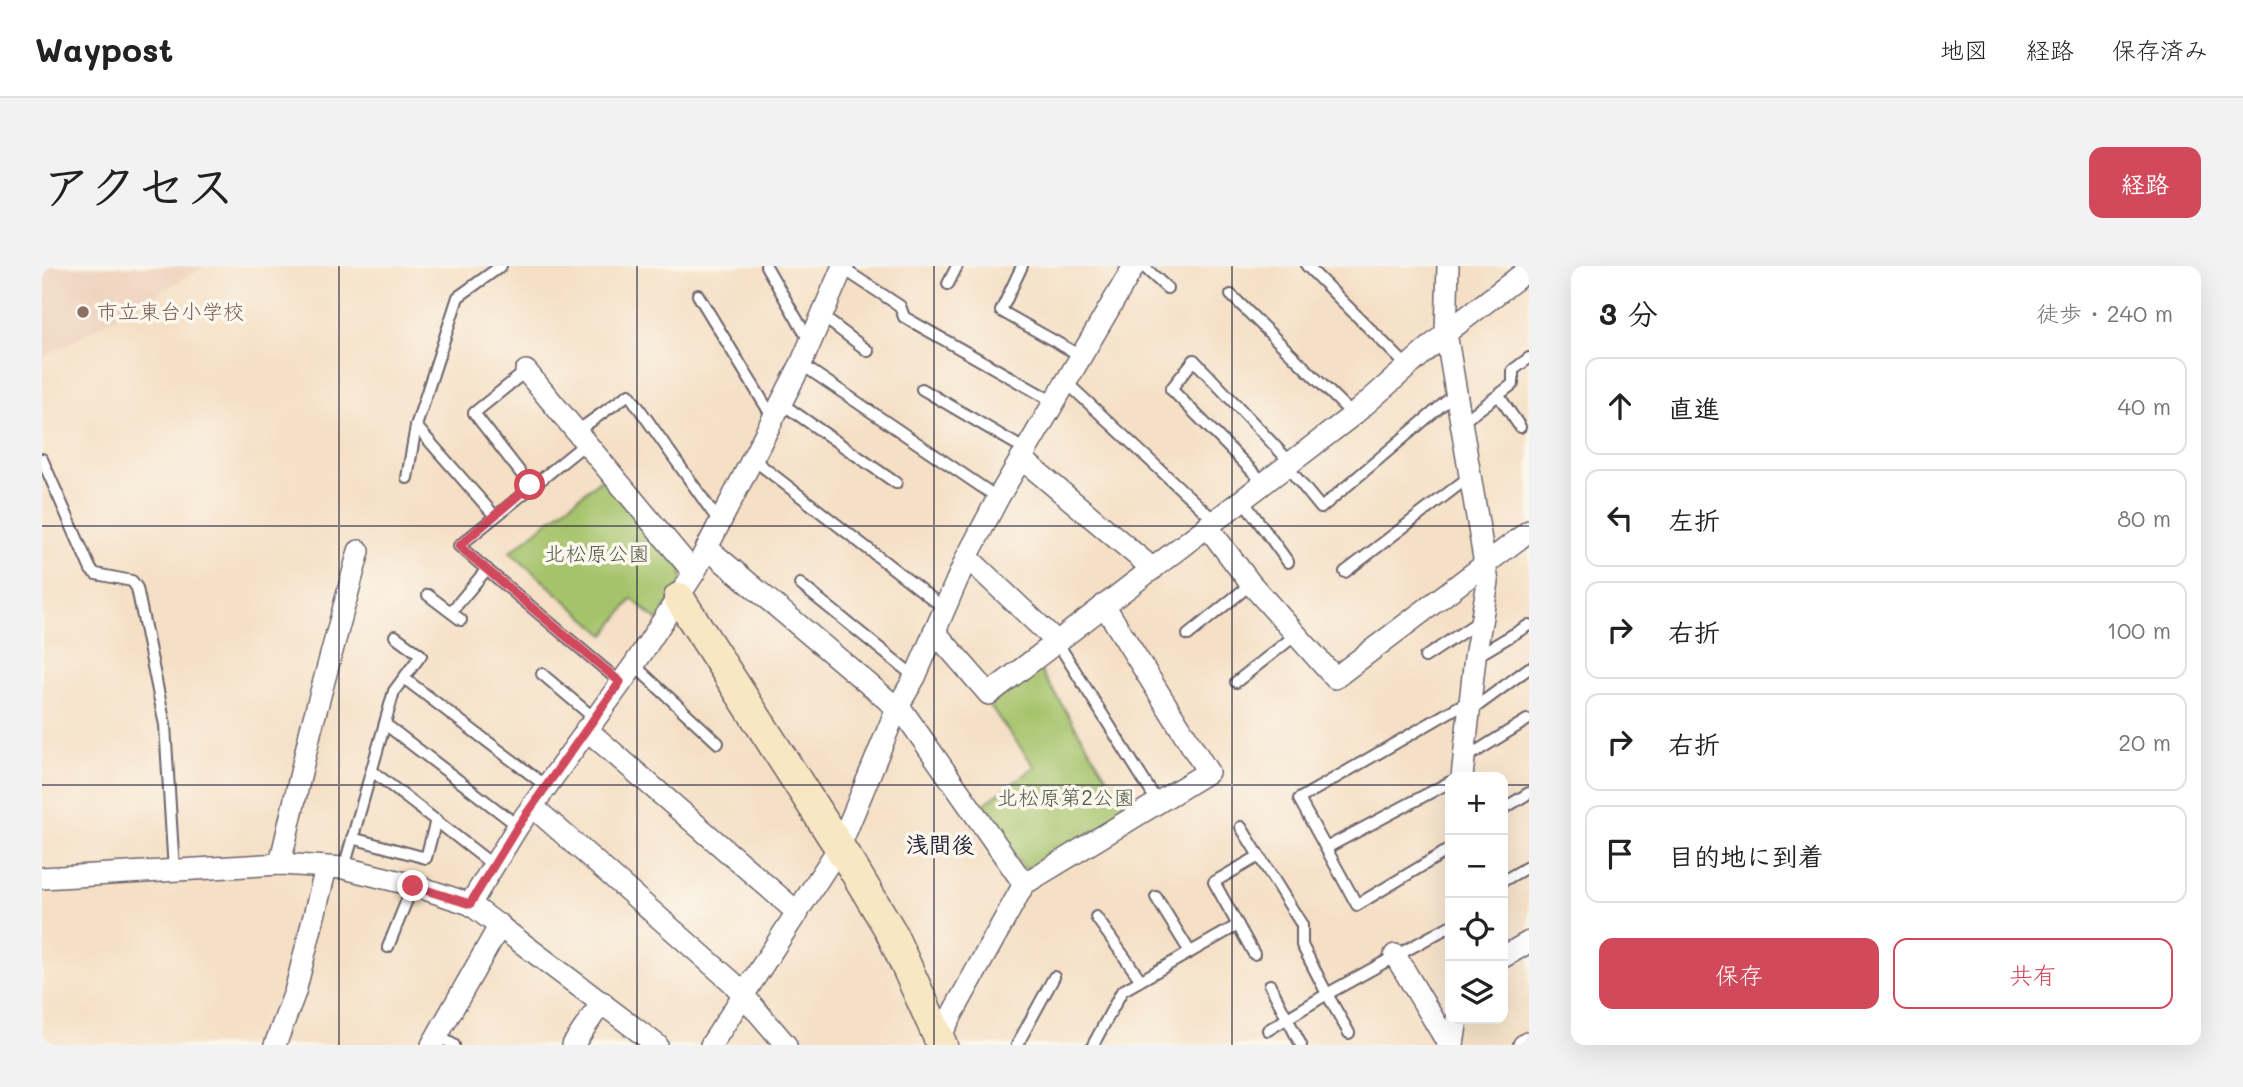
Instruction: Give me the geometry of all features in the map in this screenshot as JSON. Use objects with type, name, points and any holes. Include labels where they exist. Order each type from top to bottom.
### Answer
[{"type":"street","points":[[711,1045],[840,846],[898,707],[915,677],[967,557],[1023,454],[1134,266]]},
{"type":"street","points":[[1448,266],[1446,333],[1488,582],[1459,772]]},
{"type":"street","points":[[470,904],[492,864],[687,586],[801,364],[843,267]]},
{"type":"street","points":[[934,631],[989,694],[1353,415],[1446,333],[1529,270]]},
{"type":"street","points":[[526,371],[581,438],[687,586],[890,930],[940,1041]]},
{"type":"street","points":[[1023,454],[1153,569]]},
{"type":"street","points":[[1210,523],[1251,584],[1335,678],[1529,531]]},
{"type":"street","points":[[707,548],[898,707],[1024,884]]},
{"type":"street","points":[[280,864],[359,551]]},
{"type":"street","points":[[967,557],[1057,642]]},
{"type":"street","points":[[940,1041],[1024,884],[1208,772],[1104,605]]},
{"type":"street","points":[[590,724],[797,913]]},
{"type":"street","points":[[532,806],[743,993],[786,1045]]},
{"type":"street","points":[[42,878],[280,864],[335,868],[413,886],[470,904],[657,1045]]},
{"type":"street","points":[[275,1045],[335,868]]},
{"type":"street","points":[[441,1042],[500,925]]},
{"type":"street","points":[[1508,954],[1529,942]]},
{"type":"street","points":[[1395,955],[1451,1045]]},
{"type":"street","points":[[573,1045],[602,1002]]},
{"type":"street","points":[[1451,1045],[1456,1024]]},
{"type":"street","points":[[1524,1045],[1529,1042]]},
{"type":"lane","points":[[407,478],[416,426],[458,297],[502,266]]},
{"type":"lane","points":[[766,266],[810,342]]},
{"type":"lane","points":[[948,284],[957,266]]},
{"type":"lane","points":[[1022,266],[1001,311],[1081,356]]},
{"type":"lane","points":[[1143,266],[1167,288]]},
{"type":"lane","points":[[1307,266],[1408,367]]},
{"type":"lane","points":[[843,267],[900,306],[904,317],[1054,402]]},
{"type":"lane","points":[[698,295],[777,411],[896,483]]},
{"type":"lane","points":[[1231,295],[1353,415]]},
{"type":"lane","points":[[822,316],[868,351]]},
{"type":"lane","points":[[1461,423],[1513,384],[1513,370],[1529,358]]},
{"type":"lane","points":[[1264,483],[1171,389],[1194,360],[1288,464],[1321,509],[1455,394]]},
{"type":"lane","points":[[801,364],[998,498]]},
{"type":"lane","points":[[526,371],[474,413],[530,485]]},
{"type":"lane","points":[[1066,382],[1210,523]]},
{"type":"lane","points":[[922,390],[1023,454]]},
{"type":"lane","points":[[620,682],[459,546],[629,394],[720,523]]},
{"type":"lane","points":[[1499,396],[1520,427]]},
{"type":"lane","points":[[416,426],[494,515]]},
{"type":"lane","points":[[42,459],[91,570],[96,574],[132,581],[137,587],[164,725],[174,871]]},
{"type":"lane","points":[[754,460],[944,608]]},
{"type":"lane","points":[[1345,572],[1469,477]]},
{"type":"lane","points":[[1242,499],[1288,562]]},
{"type":"lane","points":[[451,612],[487,569]]},
{"type":"lane","points":[[800,584],[915,677]]},
{"type":"lane","points":[[1188,635],[1251,584]]},
{"type":"lane","points":[[428,596],[461,620]]},
{"type":"lane","points":[[1425,657],[1482,620]]},
{"type":"lane","points":[[1475,657],[1529,625]]},
{"type":"lane","points":[[1236,681],[1297,634]]},
{"type":"lane","points":[[335,868],[352,838],[394,691],[421,655],[395,636]]},
{"type":"lane","points":[[1057,642],[1158,803]]},
{"type":"lane","points":[[634,665],[718,743]]},
{"type":"lane","points":[[1445,852],[1357,905],[1299,799],[1469,706],[1529,668]]},
{"type":"lane","points":[[542,674],[590,724]]},
{"type":"lane","points":[[404,679],[546,786]]},
{"type":"lane","points":[[1462,772],[1527,720]]},
{"type":"lane","points":[[385,724],[518,826]]},
{"type":"lane","points":[[372,771],[492,864]]},
{"type":"lane","points":[[1326,848],[1445,782]]},
{"type":"lane","points":[[1508,806],[1529,793]]},
{"type":"lane","points":[[352,838],[426,858],[436,820]]},
{"type":"lane","points":[[1241,827],[1302,925],[1301,945],[1349,1033]]},
{"type":"lane","points":[[1254,954],[1214,882],[1259,856]]},
{"type":"lane","points":[[1508,878],[1529,866]]},
{"type":"lane","points":[[388,947],[413,886]]},
{"type":"lane","points":[[1156,897],[1190,952]]},
{"type":"lane","points":[[1096,917],[1140,979]]},
{"type":"lane","points":[[1093,1045],[1122,991],[1238,925]]},
{"type":"lane","points":[[1268,1030],[1327,993],[1445,929]]},
{"type":"lane","points":[[1017,1045],[1054,977]]},
{"type":"lane","points":[[1270,985],[1301,1045]]},
{"type":"shaded area","name":"市立東台小学校","points":[[42,266],[206,266],[42,358]]},
{"type":"green space","name":"北松原公園","points":[[604,477],[682,569],[682,581],[658,621],[632,599],[605,635],[510,552]]},
{"type":"green space","name":"北松原第2公園","points":[[1039,668],[1128,811],[1031,869],[1024,868],[980,807],[1035,767],[989,705]]},
{"type":"place","name":"市立東台小学校","points":[[83,312]]},
{"type":"district","name":"浅間後","points":[[940,845]]},
{"type":"route","points":[[413,886],[470,904],[492,864],[620,682],[459,546],[530,485]]}]
